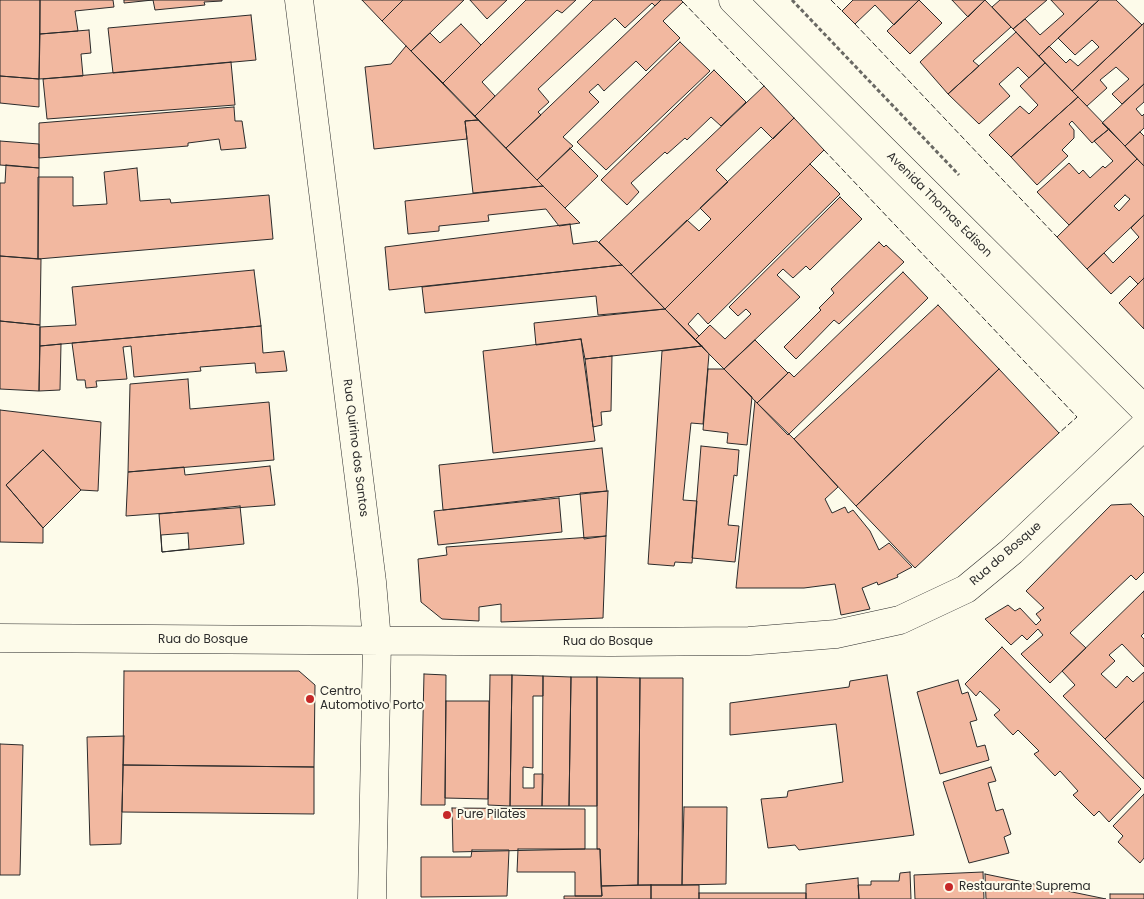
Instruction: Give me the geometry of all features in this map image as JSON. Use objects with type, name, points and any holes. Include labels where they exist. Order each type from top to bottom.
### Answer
[{"type":"street","name":"Rua Quirino dos Santos","points":[[299,0],[372,582],[377,641],[372,899]]},
{"type":"street","name":"Avenida Thomas Edison","points":[[733,0],[1144,409]]},
{"type":"street","name":"Rua do Bosque","points":[[0,638],[518,642],[750,641],[836,634],[900,620],[966,589],[1012,552],[1144,426]]},
{"type":"building","points":[[0,0],[40,0],[39,79],[0,76]]},
{"type":"building","points":[[40,0],[113,0],[114,7],[75,11],[78,31],[40,34]]},
{"type":"building","points":[[124,0],[153,0],[124,3]]},
{"type":"building","points":[[153,0],[222,1],[204,2],[205,5],[155,10]]},
{"type":"building","points":[[362,0],[403,0],[382,21]]},
{"type":"building","points":[[403,0],[464,0],[411,51],[382,21]]},
{"type":"building","points":[[470,0],[507,0],[487,19]]},
{"type":"building","points":[[526,0],[576,0],[562,13],[557,10],[482,82],[495,96],[475,116],[443,83]]},
{"type":"building","points":[[593,0],[661,0],[655,6],[652,3],[625,28],[615,18],[538,89],[549,102],[538,112],[541,115],[506,148],[475,116]]},
{"type":"building","points":[[661,0],[681,0],[683,2],[663,21],[680,38],[646,71],[636,61],[604,91],[598,84],[589,92],[599,102],[563,137],[573,146],[537,180],[506,148]]},
{"type":"building","points":[[853,0],[919,0],[894,25],[875,5],[855,24],[842,11]]},
{"type":"building","points":[[919,0],[942,23],[910,54],[887,31]]},
{"type":"building","points":[[952,0],[985,0],[968,17]]},
{"type":"building","points":[[985,0],[1011,27],[973,61],[979,66],[948,94],[920,62]]},
{"type":"building","points":[[1000,0],[1047,0],[1013,29],[992,7]]},
{"type":"building","points":[[1051,0],[1099,0],[1039,56],[1013,29],[1025,19],[1040,35],[1064,14]]},
{"type":"building","points":[[1099,0],[1116,0],[1142,25],[1072,91],[1039,56],[1049,46],[1066,63],[1070,59],[1078,66],[1099,47],[1092,40],[1075,55],[1058,38]]},
{"type":"building","points":[[251,15],[256,60],[113,73],[108,28]]},
{"type":"building","points":[[1144,23],[1144,84],[1122,104],[1112,94],[1129,79],[1116,67],[1100,80],[1107,88],[1087,106],[1072,91]]},
{"type":"building","points":[[461,24],[481,45],[443,83],[411,51],[430,33],[440,43]]},
{"type":"building","points":[[89,30],[91,53],[81,54],[83,76],[39,79],[40,34]]},
{"type":"building","points":[[1016,32],[1045,63],[1029,78],[1018,67],[999,84],[1010,96],[979,124],[948,94]]},
{"type":"building","points":[[680,42],[710,71],[606,170],[577,142]]},
{"type":"building","points":[[406,46],[478,120],[465,121],[467,139],[374,149],[365,67],[391,64]]},
{"type":"building","points":[[231,62],[235,105],[47,119],[43,79]]},
{"type":"building","points":[[1045,63],[1078,97],[1011,157],[989,135],[1020,106],[1029,114],[1038,105],[1020,86]]},
{"type":"building","points":[[714,70],[746,102],[721,126],[711,117],[687,140],[685,138],[667,154],[665,152],[631,183],[639,192],[627,205],[601,180]]},
{"type":"building","points":[[0,76],[39,79],[39,107],[0,103]]},
{"type":"building","points":[[1144,84],[1144,102],[1136,109],[1142,116],[1144,114],[1144,128],[1125,146],[1102,123]]},
{"type":"building","points":[[764,86],[794,118],[773,139],[761,127],[716,170],[728,182],[631,274],[599,242]]},
{"type":"building","points":[[1078,97],[1109,129],[1092,143],[1072,121],[1069,124],[1074,130],[1074,138],[1062,150],[1068,156],[1037,185],[1011,157]]},
{"type":"building","points":[[234,107],[235,121],[242,121],[246,148],[221,150],[219,139],[188,143],[188,146],[39,158],[39,123]]},
{"type":"building","points":[[794,118],[824,150],[665,309],[631,274],[687,220],[699,231],[711,219],[700,208]]},
{"type":"building","points":[[478,120],[543,186],[473,193],[465,121]]},
{"type":"building","points":[[1109,129],[1137,159],[1069,225],[1037,192],[1069,163],[1079,174],[1083,170],[1090,178],[1103,166],[1105,168],[1113,161],[1094,141]]},
{"type":"building","points":[[1140,132],[1144,136],[1144,166],[1125,146]]},
{"type":"building","points":[[0,141],[39,144],[39,168],[0,165]]},
{"type":"building","points":[[570,148],[598,176],[565,208],[537,180]]},
{"type":"building","points":[[1137,159],[1144,166],[1144,215],[1087,269],[1057,237]],"holes":[[[1125,195],[1130,199],[1119,211],[1114,206]]]},
{"type":"building","points":[[810,164],[840,194],[708,324],[698,313],[688,324],[699,336],[695,340],[665,309]]},
{"type":"building","points":[[6,165],[39,168],[38,259],[0,256],[0,183],[5,183]]},
{"type":"building","points":[[137,168],[140,201],[170,199],[171,203],[269,195],[273,239],[38,259],[38,177],[73,177],[73,206],[107,204],[104,172]]},
{"type":"building","points":[[543,186],[580,223],[559,226],[546,209],[488,215],[489,221],[439,226],[439,231],[408,234],[405,201]]},
{"type":"building","points":[[840,197],[862,219],[810,270],[806,266],[793,278],[783,269],[777,275],[800,297],[724,369],[695,340],[710,325],[725,339],[751,314],[746,309],[738,316],[729,307]]},
{"type":"building","points":[[1144,215],[1144,278],[1138,284],[1130,276],[1111,294],[1087,269],[1104,253],[1113,263],[1139,237],[1131,228]]},
{"type":"building","points":[[570,224],[573,244],[597,241],[622,265],[389,290],[385,247]]},
{"type":"building","points":[[879,242],[884,247],[886,245],[904,262],[839,324],[834,320],[796,359],[784,347],[821,310],[819,308],[834,293],[831,289]]},
{"type":"building","points":[[0,256],[41,259],[40,325],[0,321]]},
{"type":"building","points":[[622,265],[665,309],[598,315],[596,296],[425,313],[422,287]]},
{"type":"building","points":[[254,270],[261,326],[40,346],[40,327],[76,325],[72,287]]},
{"type":"building","points":[[903,272],[928,298],[788,435],[757,403],[789,372],[794,377]]},
{"type":"building","points":[[1144,278],[1144,329],[1119,303]]},
{"type":"building","points":[[938,305],[999,369],[856,506],[794,439]]},
{"type":"building","points":[[665,309],[702,346],[585,359],[581,339],[536,345],[534,323]]},
{"type":"building","points":[[0,321],[40,325],[39,391],[0,389]]},
{"type":"building","points":[[261,326],[263,353],[284,351],[287,371],[256,373],[255,363],[200,367],[201,371],[134,377],[131,346],[123,347],[127,379],[96,381],[97,387],[86,388],[85,380],[77,380],[72,343]]},
{"type":"building","points":[[581,339],[595,441],[493,453],[483,351]]},
{"type":"building","points":[[755,340],[788,373],[757,403],[724,369]]},
{"type":"building","points":[[61,344],[60,390],[39,391],[40,346]]},
{"type":"building","points":[[702,346],[709,354],[703,424],[691,423],[683,500],[697,501],[692,563],[675,562],[674,566],[648,564],[662,351]]},
{"type":"building","points":[[612,356],[611,411],[601,412],[602,425],[593,427],[585,359]]},
{"type":"building","points":[[708,369],[724,369],[752,397],[747,445],[727,443],[728,433],[703,430]]},
{"type":"building","points":[[999,369],[1059,433],[915,568],[856,506]]},
{"type":"building","points":[[188,379],[190,409],[269,402],[274,460],[128,472],[130,384]]},
{"type":"building","points":[[755,401],[794,439],[838,487],[825,499],[832,513],[845,507],[848,513],[853,510],[870,531],[879,550],[889,543],[912,567],[897,575],[898,577],[878,585],[877,582],[862,588],[870,609],[841,615],[835,584],[804,588],[736,588]]},
{"type":"building","points":[[0,410],[101,422],[98,491],[81,490],[43,450],[6,485],[43,528],[43,543],[0,542]]},
{"type":"building","points":[[701,446],[739,450],[737,476],[734,475],[728,525],[739,526],[735,562],[692,558]]},
{"type":"building","points":[[602,448],[607,491],[443,510],[439,465]]},
{"type":"building","points":[[43,450],[81,490],[43,528],[6,485]]},
{"type":"building","points":[[270,466],[275,505],[126,516],[128,472],[184,467],[185,475]]},
{"type":"building","points":[[608,491],[606,536],[584,539],[580,493]]},
{"type":"building","points":[[559,498],[562,532],[438,545],[434,511]]},
{"type":"building","points":[[1131,504],[1144,517],[1144,572],[1136,580],[1131,575],[1070,633],[1086,648],[1050,683],[1021,654],[1043,635],[1038,629],[1027,640],[1022,635],[1011,645],[985,619],[1008,605],[1015,611],[1020,608],[1036,625],[1041,620],[1036,614],[1044,608],[1026,591],[1111,505]]},
{"type":"building","points":[[240,506],[244,544],[162,552],[159,514]]},
{"type":"building","points":[[188,533],[189,549],[162,552],[161,535]]},
{"type":"building","points":[[606,536],[603,618],[501,622],[501,604],[479,607],[479,621],[442,619],[421,602],[418,559],[447,555],[446,547]]},
{"type":"building","points":[[1144,591],[1144,633],[1141,636],[1144,639],[1144,667],[1122,644],[1109,655],[1115,661],[1101,674],[1116,688],[1127,676],[1133,682],[1144,672],[1144,701],[1105,739],[1063,696],[1075,685],[1062,671]]},
{"type":"building","points":[[1002,647],[1141,789],[1109,822],[1099,811],[1094,816],[1073,795],[1078,791],[1060,771],[1055,776],[1034,754],[1039,751],[1018,730],[1013,735],[994,715],[1000,710],[980,691],[976,696],[965,684]]},
{"type":"building","points":[[124,671],[299,671],[315,685],[314,767],[123,765]]},
{"type":"building","points":[[424,674],[446,675],[445,805],[421,805]]},
{"type":"building","points":[[490,675],[512,675],[510,806],[488,805]]},
{"type":"building","points":[[512,675],[543,676],[543,696],[533,696],[533,768],[523,767],[523,788],[534,788],[534,774],[543,774],[542,806],[510,806]]},
{"type":"building","points":[[887,675],[914,835],[799,850],[795,845],[768,848],[761,799],[787,797],[788,791],[843,782],[836,724],[730,735],[730,703],[849,687],[850,681]]},
{"type":"building","points":[[543,676],[571,677],[569,806],[542,806]]},
{"type":"building","points":[[571,677],[597,677],[597,806],[569,806]]},
{"type":"building","points":[[597,677],[640,678],[638,885],[601,886],[600,849],[597,849]]},
{"type":"building","points":[[640,678],[683,678],[682,885],[638,885]]},
{"type":"building","points":[[958,680],[962,694],[968,692],[977,720],[970,722],[977,747],[985,745],[989,760],[940,774],[917,692]]},
{"type":"building","points":[[446,701],[489,701],[488,799],[445,798]]},
{"type":"building","points":[[1144,701],[1144,779],[1105,739]]},
{"type":"building","points":[[124,736],[121,844],[90,845],[87,737]]},
{"type":"building","points":[[0,744],[23,745],[20,875],[0,875]]},
{"type":"building","points":[[123,765],[314,767],[314,814],[122,812]]},
{"type":"building","points":[[991,767],[996,781],[988,783],[996,811],[1003,809],[1011,834],[1004,837],[1009,853],[969,863],[943,782]]},
{"type":"building","points":[[1144,794],[1144,858],[1140,863],[1118,842],[1123,836],[1113,826]]},
{"type":"building","points":[[684,807],[727,807],[726,884],[682,885]]},
{"type":"building","points":[[452,808],[585,809],[585,849],[453,852]]},
{"type":"building","points":[[518,849],[600,849],[602,896],[575,896],[575,872],[517,872]]},
{"type":"building","points":[[472,850],[509,850],[507,896],[421,897],[421,857],[471,857]]},
{"type":"building","points":[[910,872],[911,899],[859,899],[858,885],[871,885],[871,881],[899,881],[900,873]]},
{"type":"building","name":"Restaurante Suprema","points":[[983,872],[984,899],[915,899],[914,875]]},
{"type":"building","points":[[985,874],[1106,899],[986,899]]},
{"type":"building","points":[[858,878],[859,899],[806,899],[806,884]]},
{"type":"building","points":[[651,885],[651,899],[564,899],[564,896],[602,896],[601,886]]},
{"type":"building","points":[[651,885],[699,885],[699,899],[651,899]]},
{"type":"building","points":[[699,893],[806,893],[806,899],[699,899]]},
{"type":"building","points":[[1110,894],[1144,894],[1144,899],[1110,899]]},
{"type":"fence","points":[[831,0],[842,11]]},
{"type":"fence","points":[[683,2],[764,86]]},
{"type":"fence","points":[[855,24],[1057,237]]},
{"type":"fence","points":[[824,150],[1077,417],[1059,433]]},
{"type":"place","name":"Centro Automotivo Porto","points":[[310,699]]},
{"type":"place","name":"Pure Pilates","points":[[447,815]]},
{"type":"place","name":"Restaurante Suprema","points":[[949,887]]}]
